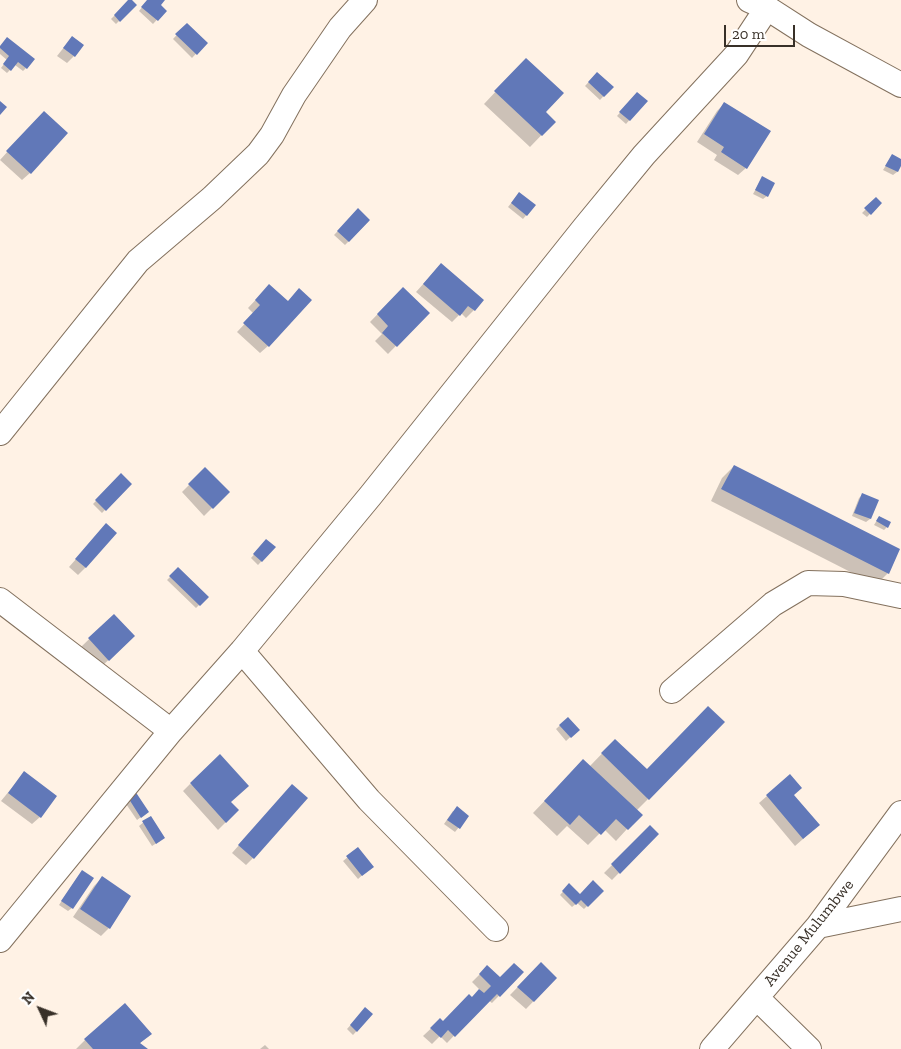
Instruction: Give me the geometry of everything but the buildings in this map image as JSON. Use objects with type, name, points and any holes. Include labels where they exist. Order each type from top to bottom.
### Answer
[{"type":"street","points":[[0,433],[138,262],[212,198],[258,154],[272,135],[294,95],[340,28],[364,0]]},
{"type":"street","points":[[0,940],[171,731],[242,651],[371,495],[650,148],[736,55],[758,4],[809,35],[901,85]]},
{"type":"street","points":[[672,691],[774,604],[808,583],[844,584],[901,596]]},
{"type":"street","points":[[0,600],[171,731]]},
{"type":"street","points":[[242,651],[369,800],[496,929]]},
{"type":"street","name":"Avenue Mulumbwe","points":[[712,1049],[818,926],[901,813]]},
{"type":"street","points":[[818,926],[901,909]]},
{"type":"street","points":[[757,998],[809,1049]]}]
